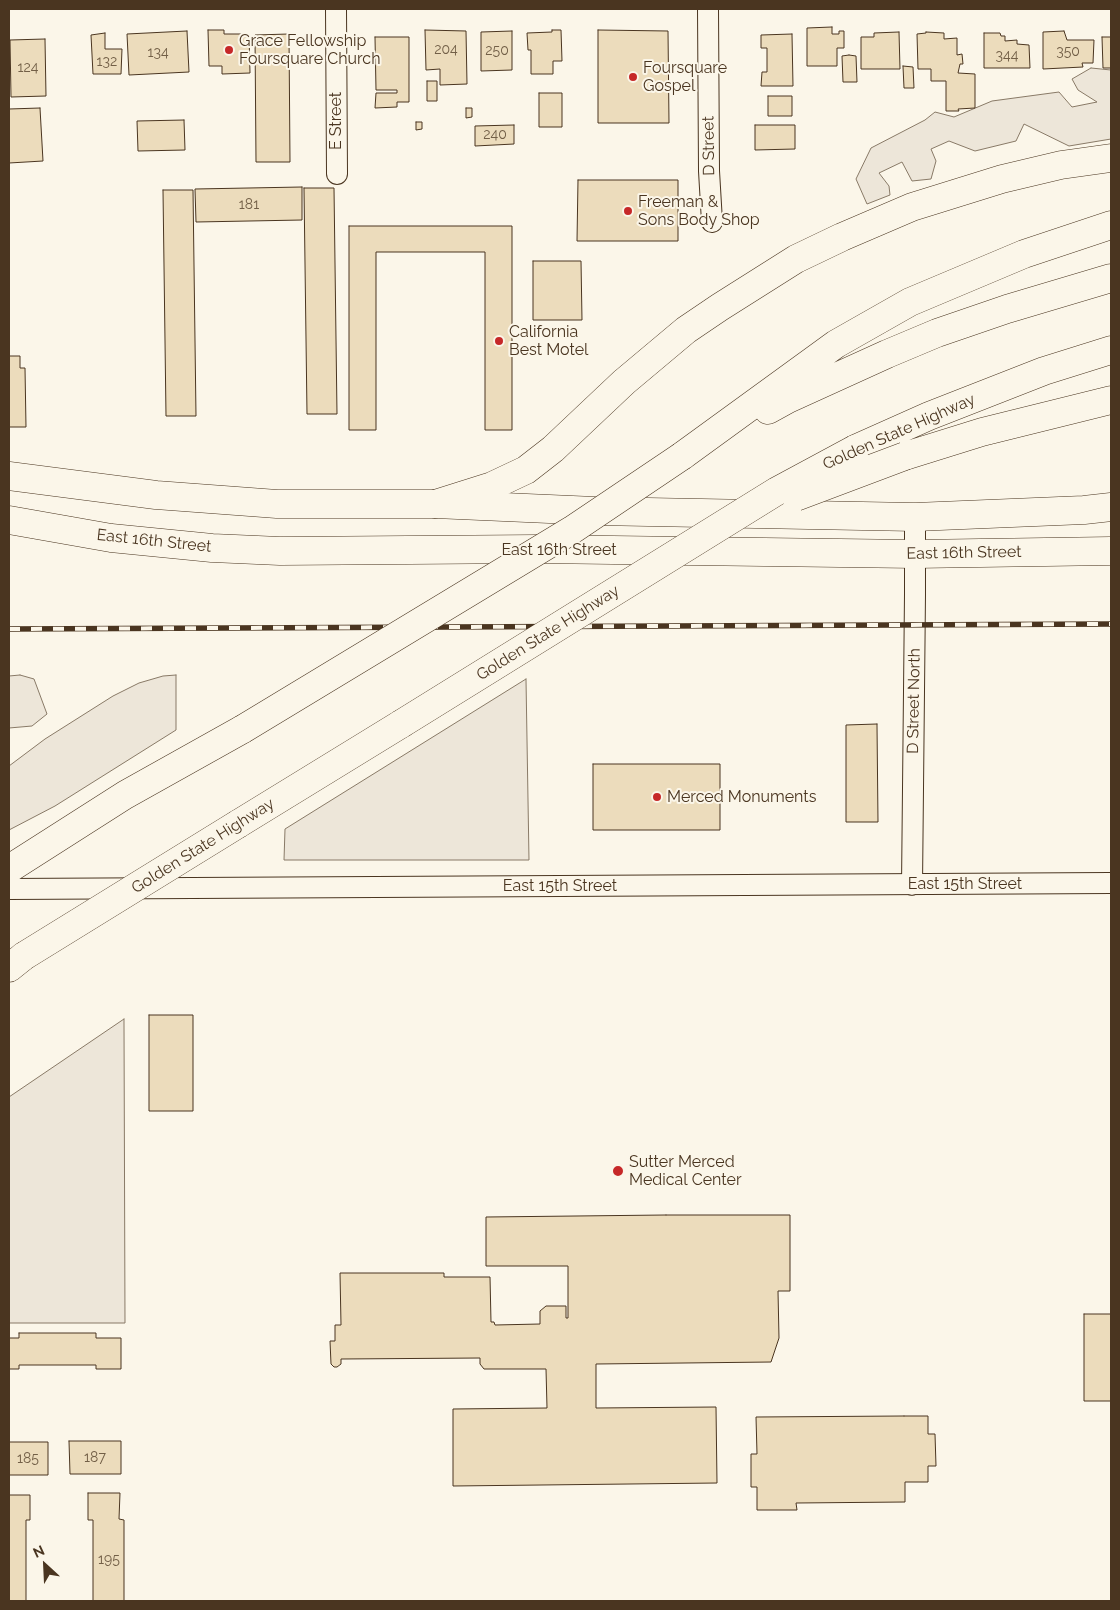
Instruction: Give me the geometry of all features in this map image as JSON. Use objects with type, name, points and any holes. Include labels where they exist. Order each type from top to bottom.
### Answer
[{"type":"main road","points":[[435,504],[492,486],[526,470],[553,449],[624,382],[686,330],[720,306],[796,259],[912,206],[1002,179],[1061,165],[1111,158]]},
{"type":"main road","points":[[9,869],[125,796],[243,729],[572,530],[682,456],[836,344],[910,302],[1024,254],[1111,225]]},
{"type":"main road","points":[[682,456],[788,399],[937,333],[1007,309],[1111,278]]},
{"type":"main road","name":"Golden State Highway","points":[[14,963],[777,491],[855,449],[929,416],[1044,371],[1111,350]]},
{"type":"main road","points":[[720,526],[905,456],[982,432],[1111,400]]},
{"type":"main road","points":[[9,476],[156,495],[259,503],[435,504],[595,511],[915,517],[1111,508]]},
{"type":"main road","name":"East 16th Street","points":[[9,520],[111,538],[212,548],[280,551],[537,549],[915,554],[1111,551]]},
{"type":"main road","points":[[9,849],[52,826],[125,796]]},
{"type":"street","name":"E Street","points":[[336,9],[337,174]]},
{"type":"street","name":"D Street","points":[[708,9],[709,171],[712,222]]},
{"type":"street","name":"D Street North","points":[[912,885],[915,517]]},
{"type":"street","name":"East 15th Street","points":[[9,889],[1111,883]]},
{"type":"shaded area","points":[[1091,68],[1111,70],[1111,139],[1069,146],[1024,124],[1016,141],[975,151],[949,141],[931,149],[936,161],[931,179],[912,181],[902,162],[879,173],[889,186],[890,195],[867,204],[856,179],[871,148],[925,120],[935,112],[954,117],[992,101],[1059,92],[1072,107],[1097,102],[1078,90],[1072,79]]},
{"type":"shaded area","points":[[20,675],[34,679],[47,714],[32,726],[9,728],[9,676]]},
{"type":"shaded area","points":[[176,675],[176,730],[55,806],[9,830],[9,766],[45,739],[113,696],[139,683],[163,676]]},
{"type":"shaded area","points":[[526,679],[529,860],[284,860],[285,829]]},
{"type":"shaded area","points":[[124,1019],[125,1323],[9,1323],[9,1097]]},
{"type":"building","points":[[832,27],[832,34],[839,34],[839,31],[844,31],[844,48],[837,48],[837,66],[807,66],[807,28]]},
{"type":"building","name":"Grace Fellowship Foursquare Church","points":[[208,30],[224,30],[224,34],[249,34],[250,73],[222,74],[222,66],[209,66]]},
{"type":"building","points":[[425,30],[466,31],[467,84],[440,85],[440,69],[426,70]]},
{"type":"building","points":[[552,30],[561,30],[562,61],[553,61],[553,74],[531,74],[531,50],[528,50],[527,33],[552,32]]},
{"type":"building","name":"Foursquare Gospel","points":[[598,30],[668,31],[669,123],[598,123]]},
{"type":"building","points":[[187,31],[189,72],[129,75],[127,34]]},
{"type":"building","points":[[512,31],[512,70],[481,71],[481,32]]},
{"type":"building","points":[[1064,31],[1067,40],[1094,40],[1093,63],[1082,63],[1083,67],[1043,69],[1043,32]]},
{"type":"building","points":[[899,32],[900,69],[861,69],[861,37],[874,37],[874,33]]},
{"type":"building","points":[[926,32],[944,33],[944,39],[957,38],[957,55],[962,54],[963,64],[960,64],[958,73],[975,74],[975,108],[946,111],[946,81],[931,81],[931,69],[918,69],[917,34]]},
{"type":"building","points":[[105,33],[105,49],[122,49],[121,74],[93,74],[91,35]]},
{"type":"building","points":[[984,33],[1000,33],[1001,36],[1005,36],[1005,41],[1017,40],[1017,44],[1029,45],[1030,68],[984,68]]},
{"type":"building","points":[[289,34],[290,162],[256,162],[255,35]]},
{"type":"building","points":[[792,34],[793,86],[761,86],[762,72],[767,72],[767,48],[761,48],[761,35]]},
{"type":"building","points":[[375,37],[409,37],[409,102],[397,102],[397,107],[375,108],[376,93],[397,93],[397,90],[376,90]]},
{"type":"building","points":[[1102,37],[1111,37],[1111,68],[1103,68]]},
{"type":"building","points":[[45,39],[46,96],[11,97],[10,40]]},
{"type":"building","points":[[842,56],[856,56],[857,82],[843,82]]},
{"type":"building","points":[[903,66],[913,67],[914,88],[904,88]]},
{"type":"building","points":[[427,81],[437,81],[437,101],[427,101]]},
{"type":"building","points":[[539,93],[562,93],[562,127],[539,127]]},
{"type":"building","points":[[768,96],[792,96],[792,116],[768,116]]},
{"type":"building","points":[[40,108],[43,161],[9,163],[9,109]]},
{"type":"building","points":[[466,108],[472,108],[472,117],[466,118]]},
{"type":"building","points":[[184,120],[185,150],[138,151],[137,121]]},
{"type":"building","points":[[416,122],[422,122],[422,129],[416,130]]},
{"type":"building","points":[[514,125],[514,144],[475,146],[475,126]]},
{"type":"building","points":[[755,125],[795,125],[795,149],[755,150]]},
{"type":"building","name":"Freeman & Sons Body Shop","points":[[578,180],[678,180],[678,241],[577,241]]},
{"type":"building","points":[[302,187],[302,220],[196,222],[195,189]]},
{"type":"building","points":[[304,188],[334,188],[337,414],[307,414]]},
{"type":"building","points":[[163,190],[193,190],[196,416],[166,416]]},
{"type":"building","name":"California Best Motel","points":[[349,226],[512,226],[512,430],[485,430],[485,252],[376,252],[376,430],[349,430]]},
{"type":"building","points":[[533,261],[581,261],[582,320],[533,320]]},
{"type":"building","points":[[9,356],[20,356],[20,368],[25,368],[26,427],[9,427]]},
{"type":"building","points":[[877,724],[878,822],[846,822],[846,725]]},
{"type":"building","name":"Merced Monuments","points":[[593,764],[720,764],[720,830],[593,830]]},
{"type":"building","points":[[149,1015],[193,1015],[193,1111],[149,1111]]},
{"type":"building","points":[[790,1215],[790,1291],[778,1291],[779,1338],[771,1362],[596,1364],[596,1408],[716,1407],[717,1483],[453,1486],[453,1409],[547,1408],[546,1369],[484,1369],[480,1364],[480,1358],[341,1359],[341,1364],[337,1367],[331,1364],[330,1341],[335,1341],[335,1325],[341,1325],[340,1273],[444,1273],[444,1277],[490,1277],[491,1322],[494,1322],[495,1325],[540,1324],[540,1311],[546,1306],[566,1306],[566,1318],[568,1318],[568,1266],[486,1266],[486,1217]]},
{"type":"building","points":[[1084,1314],[1111,1314],[1111,1401],[1084,1401]]},
{"type":"building","points":[[19,1333],[96,1333],[96,1338],[121,1338],[121,1369],[96,1369],[96,1365],[19,1365],[19,1369],[9,1369],[9,1338],[19,1338]]},
{"type":"building","points":[[928,1416],[928,1434],[935,1434],[936,1466],[928,1466],[928,1482],[905,1482],[905,1502],[796,1503],[797,1510],[757,1510],[757,1487],[751,1487],[751,1454],[757,1454],[756,1417]]},
{"type":"building","points":[[69,1441],[121,1441],[121,1474],[70,1474]]},
{"type":"building","points":[[9,1442],[48,1442],[48,1475],[9,1475]]},
{"type":"building","points":[[88,1493],[120,1493],[119,1519],[124,1520],[124,1601],[93,1601],[93,1520],[88,1520]]},
{"type":"building","points":[[9,1495],[30,1495],[30,1520],[26,1520],[26,1601],[9,1601]]},
{"type":"railway","points":[[9,629],[1111,624]]},
{"type":"place","name":"Grace Fellowship Foursquare Church","points":[[229,50]]},
{"type":"place","name":"Foursquare Gospel","points":[[633,77]]},
{"type":"place","name":"Freeman & Sons Body Shop","points":[[628,211]]},
{"type":"place","name":"California Best Motel","points":[[499,341]]},
{"type":"place","name":"Merced Monuments","points":[[657,797]]},
{"type":"place","name":"Sutter Merced Medical Center","points":[[618,1171]]}]
